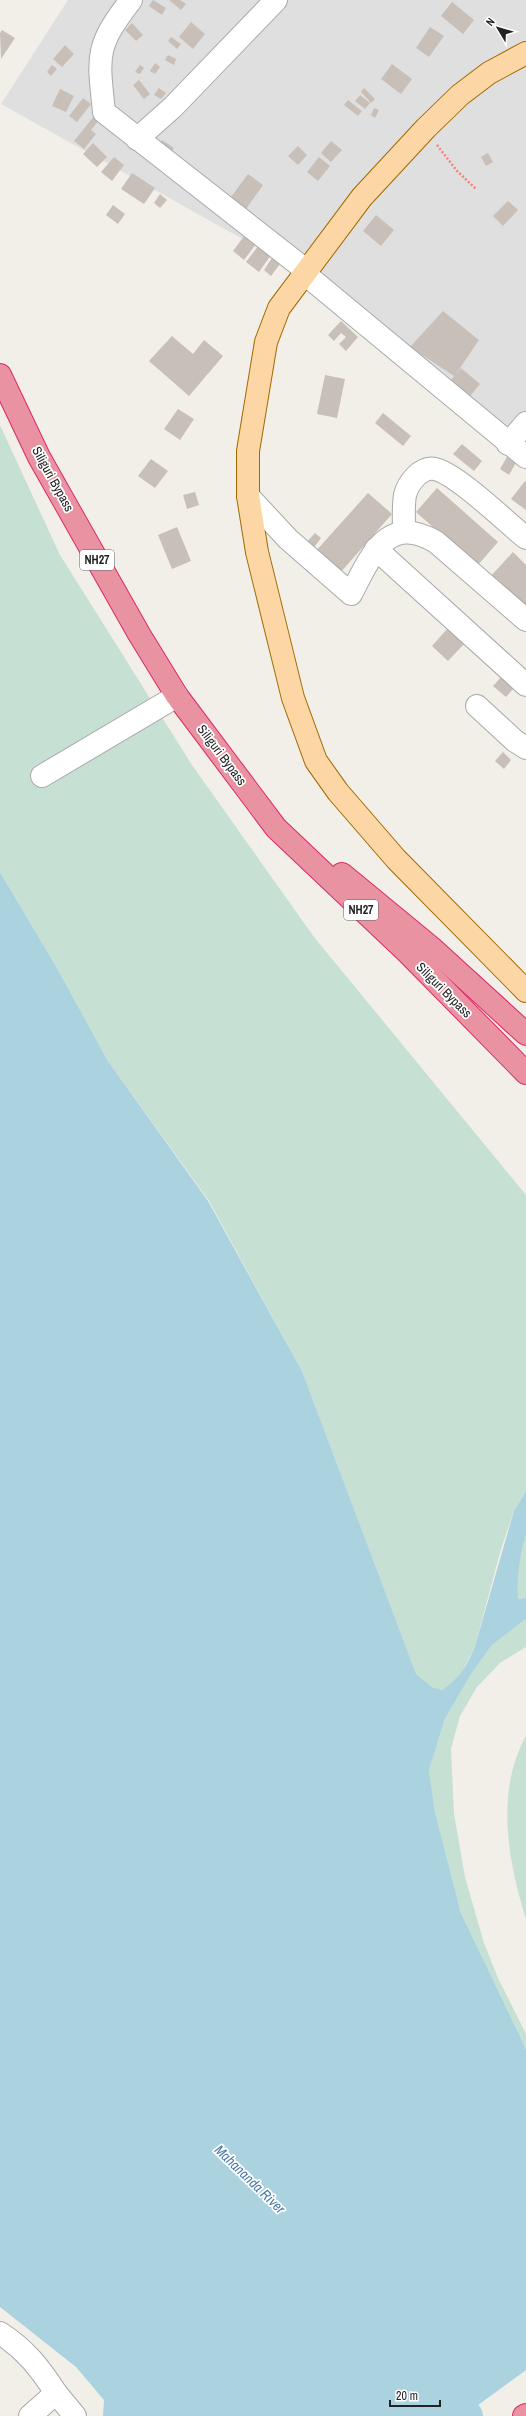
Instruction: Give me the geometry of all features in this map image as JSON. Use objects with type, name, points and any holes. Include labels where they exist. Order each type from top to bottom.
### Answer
[{"type":"highway","name":"Siliguri Bypass","points":[[0,375],[39,457],[139,634],[177,696],[276,828],[408,954],[526,1073]]},
{"type":"highway","points":[[209,737],[324,860],[433,949],[526,1034]]},
{"type":"main road","points":[[526,53],[489,73],[460,95],[426,128],[362,197],[279,308],[266,342],[248,451],[248,496],[256,552],[293,698],[316,761],[338,792],[396,859],[526,990]]},
{"type":"street","points":[[131,0],[108,34],[101,49],[99,67],[104,112],[306,273],[508,444],[526,457]]},
{"type":"street","points":[[136,139],[173,107],[276,0]]},
{"type":"street","points":[[508,444],[526,423]]},
{"type":"street","points":[[404,532],[404,505],[408,487],[420,474],[434,469],[443,472],[463,486],[526,538]]},
{"type":"street","points":[[248,496],[288,539],[351,594],[376,549],[386,539],[394,534],[404,532],[419,534],[436,542],[526,620]]},
{"type":"street","points":[[376,549],[526,685]]},
{"type":"street","points":[[42,776],[177,696]]},
{"type":"street","points":[[477,706],[515,741],[526,748]]},
{"type":"street","points":[[0,2333],[21,2347],[32,2358],[56,2393],[75,2416]]},
{"type":"street","points":[[30,2416],[56,2393]]},
{"type":"path","points":[[426,128],[457,171],[476,189]]},
{"type":"shaded area","points":[[68,0],[526,0],[526,442],[489,423],[305,274],[1,104]]},
{"type":"green space","points":[[0,425],[60,555],[192,765],[314,937],[526,1195],[526,1491],[514,1511],[501,1549],[475,1646],[458,1680],[442,1690],[432,1687],[416,1675],[302,1371],[209,1201],[108,1061],[57,968],[0,872]]},
{"type":"green space","points":[[526,1534],[526,1598],[518,1599],[517,1574],[520,1550]]},
{"type":"green space","points":[[526,1619],[526,1647],[500,1663],[477,1687],[460,1716],[451,1749],[454,1814],[465,1877],[484,1943],[498,1978],[526,2034],[526,2049],[461,1913],[435,1812],[429,1770],[445,1719],[471,1674],[492,1645]]},
{"type":"green space","points":[[526,1736],[526,1919],[514,1874],[510,1851],[508,1803],[510,1780],[516,1757]]},
{"type":"water","points":[[0,872],[57,968],[108,1061],[208,1201],[302,1371],[416,1674],[432,1687],[442,1690],[449,1685],[462,1671],[469,1660],[475,1646],[514,1511],[526,1491],[526,1535],[518,1574],[518,1599],[526,1598],[526,1619],[492,1645],[471,1674],[445,1719],[429,1770],[435,1812],[461,1913],[526,2049],[526,2370],[463,2416],[103,2416],[104,2400],[76,2367],[0,2307]]},
{"type":"building","points":[[153,0],[166,8],[162,15],[149,6]]},
{"type":"building","points":[[169,0],[180,0],[186,4],[181,10]]},
{"type":"building","points":[[452,2],[474,20],[463,34],[441,16]]},
{"type":"building","points":[[191,22],[205,34],[193,49],[179,37]]},
{"type":"building","points":[[132,23],[143,35],[136,41],[125,30]]},
{"type":"building","points":[[430,27],[444,36],[429,57],[416,48]]},
{"type":"building","points":[[2,30],[15,38],[1,59],[0,33]]},
{"type":"building","points":[[171,37],[181,44],[177,49],[168,41]]},
{"type":"building","points":[[65,45],[74,54],[62,67],[53,59]]},
{"type":"building","points":[[168,55],[176,59],[174,65],[165,60]]},
{"type":"building","points":[[155,63],[160,67],[155,74],[150,71]]},
{"type":"building","points":[[392,64],[412,79],[401,94],[381,79]]},
{"type":"building","points":[[52,65],[57,69],[51,76],[47,72]]},
{"type":"building","points":[[140,65],[144,68],[140,74],[135,72]]},
{"type":"building","points":[[139,80],[150,94],[144,99],[133,85]]},
{"type":"building","points":[[159,88],[166,93],[161,99],[154,95]]},
{"type":"building","points":[[364,88],[375,99],[371,103],[361,92]]},
{"type":"building","points":[[60,89],[74,96],[66,112],[52,106]]},
{"type":"building","points":[[360,95],[370,103],[365,109],[355,101]]},
{"type":"building","points":[[83,98],[91,104],[77,122],[69,116]]},
{"type":"building","points":[[348,100],[362,111],[358,116],[344,105]]},
{"type":"building","points":[[374,108],[379,110],[375,118],[371,115]]},
{"type":"building","points":[[94,116],[99,120],[91,130],[96,134],[84,149],[74,141]]},
{"type":"building","points":[[162,140],[174,148],[170,154],[158,146]]},
{"type":"building","points":[[331,141],[342,150],[331,162],[321,153]]},
{"type":"building","points":[[93,143],[107,157],[97,167],[83,154]]},
{"type":"building","points":[[298,146],[307,155],[298,165],[288,156]]},
{"type":"building","points":[[488,153],[493,162],[486,166],[481,157]]},
{"type":"building","points":[[114,157],[124,165],[112,181],[101,172]]},
{"type":"building","points":[[319,157],[330,166],[318,181],[307,172]]},
{"type":"building","points":[[132,173],[155,188],[144,204],[121,189]]},
{"type":"building","points":[[248,174],[263,185],[246,209],[231,197]]},
{"type":"building","points":[[160,194],[167,200],[160,208],[154,203]]},
{"type":"building","points":[[508,201],[518,210],[503,226],[493,216]]},
{"type":"building","points":[[113,205],[125,214],[118,224],[106,215]]},
{"type":"building","points":[[376,215],[394,230],[381,246],[363,231]]},
{"type":"building","points":[[245,235],[256,244],[244,260],[233,251]]},
{"type":"building","points":[[259,245],[271,255],[259,272],[246,262]]},
{"type":"building","points":[[272,258],[280,264],[271,276],[264,270]]},
{"type":"building","points":[[443,311],[479,340],[456,374],[461,368],[480,384],[467,400],[448,384],[454,376],[410,347]]},
{"type":"building","points":[[341,321],[358,337],[346,351],[339,344],[346,337],[341,333],[334,341],[328,335]]},
{"type":"building","points":[[172,336],[193,354],[204,340],[223,356],[189,396],[149,361]]},
{"type":"building","points":[[325,375],[345,379],[337,418],[317,414]]},
{"type":"building","points":[[178,409],[194,419],[180,440],[164,429]]},
{"type":"building","points":[[383,413],[411,436],[403,446],[375,423]]},
{"type":"building","points":[[462,444],[482,461],[474,471],[453,454]]},
{"type":"building","points":[[508,455],[517,461],[509,475],[500,469]]},
{"type":"building","points":[[151,459],[168,471],[155,488],[138,476]]},
{"type":"building","points":[[525,481],[526,482],[526,510],[511,499]]},
{"type":"building","points":[[437,488],[498,542],[477,566],[416,512]]},
{"type":"building","points":[[195,492],[199,505],[187,509],[183,495]]},
{"type":"building","points":[[368,493],[392,514],[340,573],[315,552]]},
{"type":"building","points":[[177,527],[191,561],[172,569],[158,535]]},
{"type":"building","points":[[315,533],[321,538],[312,550],[305,544]]},
{"type":"building","points":[[513,552],[526,565],[526,612],[489,578]]},
{"type":"building","points":[[448,628],[465,643],[448,661],[432,646]]},
{"type":"building","points":[[501,677],[513,689],[506,697],[493,686]]},
{"type":"building","points":[[503,752],[511,760],[504,769],[495,761]]},
{"type":"waterway","name":"Mahananda River","points":[[441,2380],[468,2416]]}]
